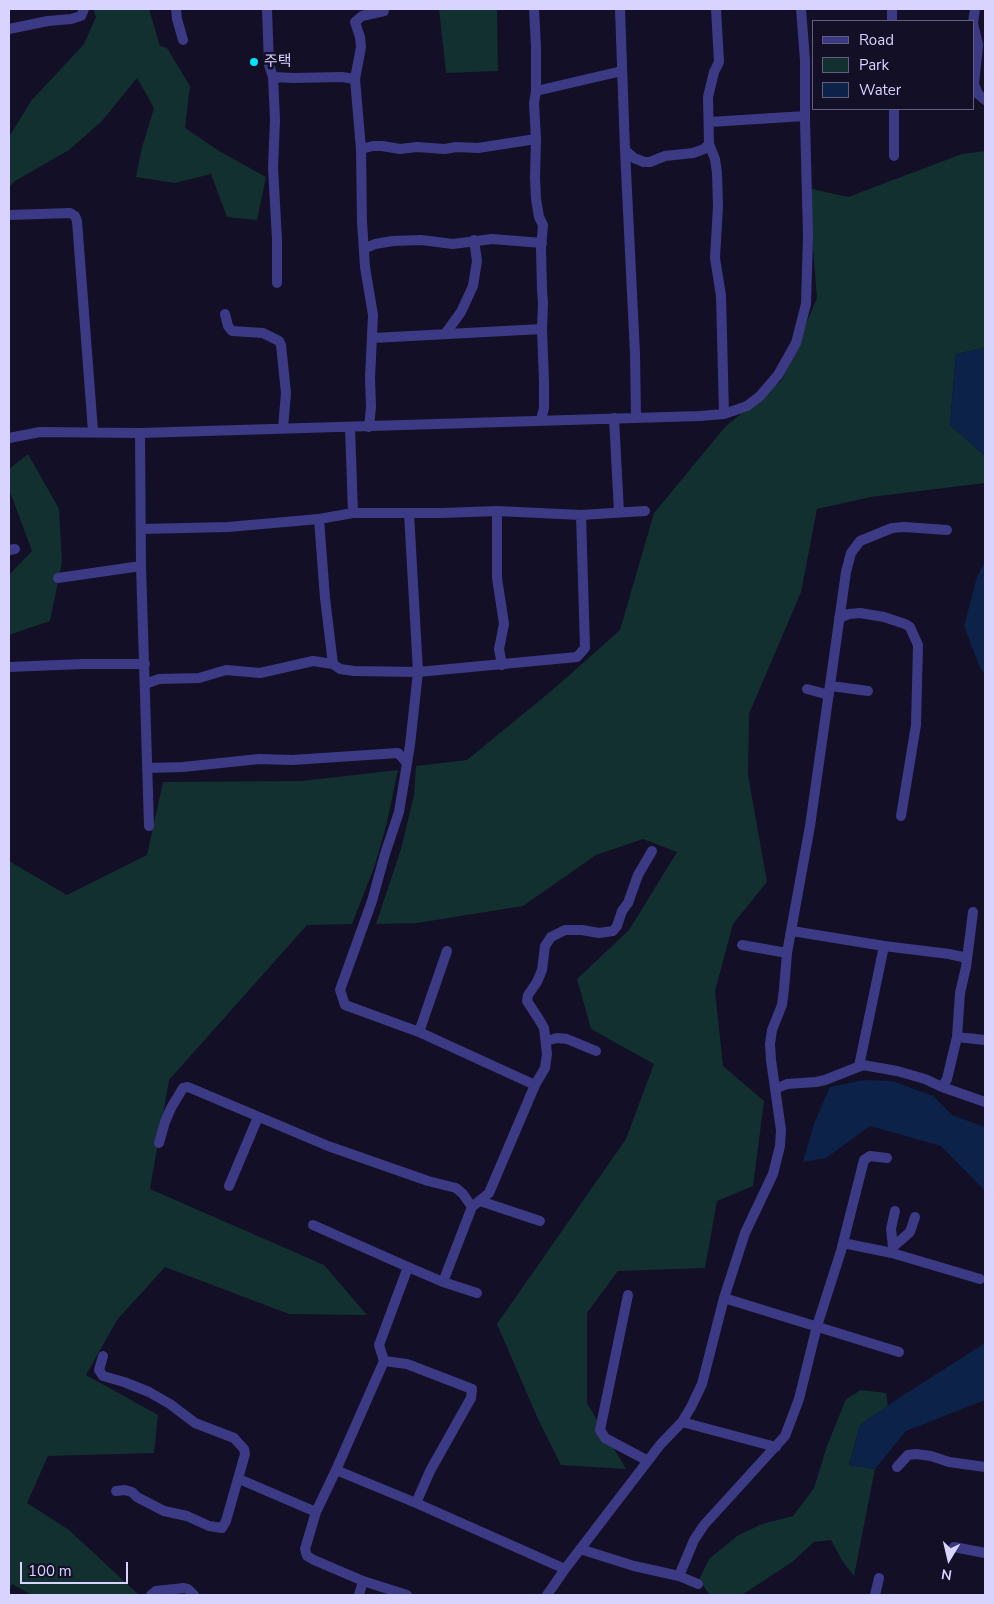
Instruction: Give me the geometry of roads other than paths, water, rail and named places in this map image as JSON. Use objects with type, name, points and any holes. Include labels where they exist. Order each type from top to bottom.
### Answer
[{"type":"street","points":[[9,29],[71,20],[81,16],[84,9]]},
{"type":"street","points":[[176,9],[183,40]]},
{"type":"street","points":[[267,9],[269,65],[274,77],[273,168],[277,239],[277,283]]},
{"type":"street","points":[[534,9],[536,47],[536,90],[534,103],[536,199],[539,216],[543,225],[542,329],[544,408],[541,420]]},
{"type":"street","points":[[620,9],[636,417]]},
{"type":"street","points":[[716,9],[719,62],[714,72],[708,97],[709,144],[715,159],[717,173],[718,206],[714,258],[721,296],[724,414]]},
{"type":"street","points":[[9,438],[40,432],[92,431],[140,433],[700,416],[724,414],[747,406],[760,396],[778,375],[796,343],[806,304],[808,236],[805,60],[802,9]]},
{"type":"street","points":[[369,427],[373,316],[365,267],[361,215],[361,149],[355,79],[361,47],[360,37],[354,22],[362,16],[384,11]]},
{"type":"street","points":[[974,27],[978,45],[974,84],[978,94],[985,100]]},
{"type":"street","points":[[536,90],[622,71]]},
{"type":"street","points":[[274,77],[342,77],[355,79]]},
{"type":"street","points":[[894,110],[894,156]]},
{"type":"street","points":[[710,122],[805,116]]},
{"type":"street","points":[[361,149],[373,146],[400,149],[417,147],[436,149],[456,147],[478,148],[536,139]]},
{"type":"street","points":[[625,150],[634,158],[650,162],[664,156],[693,153],[704,149],[709,144]]},
{"type":"street","points":[[9,216],[70,213],[75,216],[92,431]]},
{"type":"street","points":[[364,249],[375,244],[393,241],[420,240],[453,244],[492,239],[542,243]]},
{"type":"street","points":[[445,334],[461,312],[473,286],[477,261],[474,240]]},
{"type":"street","points":[[226,314],[228,326],[232,331],[263,333],[279,340],[286,393],[283,428]]},
{"type":"street","points":[[372,338],[542,329]]},
{"type":"street","points":[[614,418],[619,512]]},
{"type":"street","points":[[350,427],[353,513]]},
{"type":"street","points":[[140,433],[141,566],[148,826]]},
{"type":"street","points":[[142,529],[228,527],[319,519],[353,513],[497,511],[581,515],[646,511]]},
{"type":"street","points":[[497,511],[497,578],[504,624],[499,650],[502,665]]},
{"type":"street","points":[[409,513],[418,672],[407,762],[399,812],[384,854],[372,901],[340,990],[346,1005],[419,1032],[535,1085]]},
{"type":"street","points":[[145,684],[159,679],[199,678],[226,670],[260,673],[313,661],[354,670],[418,672],[577,657],[585,648],[581,515]]},
{"type":"street","points":[[319,519],[325,598],[333,664]]},
{"type":"street","points":[[547,1595],[648,1461],[682,1422],[702,1384],[724,1298],[745,1233],[773,1174],[780,1146],[780,1130],[770,1044],[772,1030],[782,1005],[787,953],[810,826],[839,618],[851,553],[860,541],[892,528],[947,530]]},
{"type":"street","points":[[58,578],[141,566]]},
{"type":"street","points":[[839,618],[849,614],[860,613],[884,617],[905,624],[910,626],[918,645],[916,725],[901,816]]},
{"type":"street","points":[[9,667],[144,664]]},
{"type":"street","points":[[807,689],[868,691]]},
{"type":"street","points":[[147,768],[398,753],[407,762]]},
{"type":"street","points":[[444,1282],[476,1204],[489,1193],[546,1062],[546,1041],[540,1021],[526,1001],[540,976],[545,946],[551,937],[565,930],[599,933],[612,931],[617,926],[622,911],[628,903],[638,874],[652,851]]},
{"type":"street","points":[[942,1088],[947,1079],[957,1037],[960,993],[973,912]]},
{"type":"street","points":[[792,931],[967,958]]},
{"type":"street","points":[[742,945],[787,953]]},
{"type":"street","points":[[859,1066],[884,946]]},
{"type":"street","points":[[419,1032],[448,951]]},
{"type":"street","points":[[957,1037],[985,1040]]},
{"type":"street","points":[[546,1041],[557,1038],[567,1039],[596,1051]]},
{"type":"street","points":[[775,1089],[787,1084],[825,1080],[859,1066],[868,1066],[897,1071],[925,1079],[942,1088],[985,1102]]},
{"type":"street","points":[[160,1143],[165,1122],[183,1088],[188,1087],[328,1146],[428,1181],[456,1188],[476,1204],[540,1221]]},
{"type":"street","points":[[230,1186],[258,1117]]},
{"type":"street","points":[[679,1576],[694,1540],[704,1525],[785,1436],[799,1399],[817,1326],[843,1243],[864,1160],[870,1156],[887,1158]]},
{"type":"street","points":[[893,1250],[891,1229],[895,1211]]},
{"type":"street","points":[[893,1250],[910,1232],[915,1217]]},
{"type":"street","points":[[314,1225],[408,1267],[477,1293]]},
{"type":"street","points":[[843,1243],[893,1250],[980,1279]]},
{"type":"street","points":[[407,1595],[364,1581],[307,1556],[305,1549],[316,1512],[384,1361],[379,1345],[408,1267]]},
{"type":"street","points":[[628,1294],[600,1430],[605,1438],[648,1461]]},
{"type":"street","points":[[724,1298],[899,1352]]},
{"type":"street","points":[[103,1356],[99,1370],[100,1374],[149,1392],[170,1404],[195,1423],[238,1440],[245,1454],[239,1479],[222,1528],[209,1526],[187,1516],[164,1512],[137,1497],[132,1492],[126,1490],[116,1491]]},
{"type":"street","points":[[384,1361],[407,1364],[472,1389],[471,1398],[430,1471],[416,1503]]},
{"type":"street","points":[[682,1422],[776,1447]]},
{"type":"street","points":[[897,1467],[908,1454],[916,1454],[931,1456],[949,1462],[985,1467]]},
{"type":"street","points":[[336,1470],[565,1569]]},
{"type":"street","points":[[239,1479],[316,1512]]},
{"type":"street","points":[[954,1547],[985,1553]]},
{"type":"street","points":[[580,1549],[634,1566],[679,1576],[698,1584]]},
{"type":"street","points":[[875,1595],[879,1578]]},
{"type":"street","points":[[359,1595],[364,1581]]},
{"type":"street","points":[[151,1595],[156,1591],[184,1588],[194,1595]]},
{"type":"water","points":[[985,348],[985,456],[950,425],[956,354]]},
{"type":"water","points":[[985,561],[985,675],[980,668],[964,626],[977,577]]},
{"type":"water","points":[[864,1080],[893,1081],[933,1096],[952,1115],[985,1127],[985,1191],[941,1146],[870,1126],[826,1158],[803,1162],[814,1124],[830,1087]]},
{"type":"water","points":[[985,1343],[985,1400],[906,1431],[875,1469],[849,1465],[860,1425]]},
{"type":"place","name":"주택","points":[[254,62]]}]
